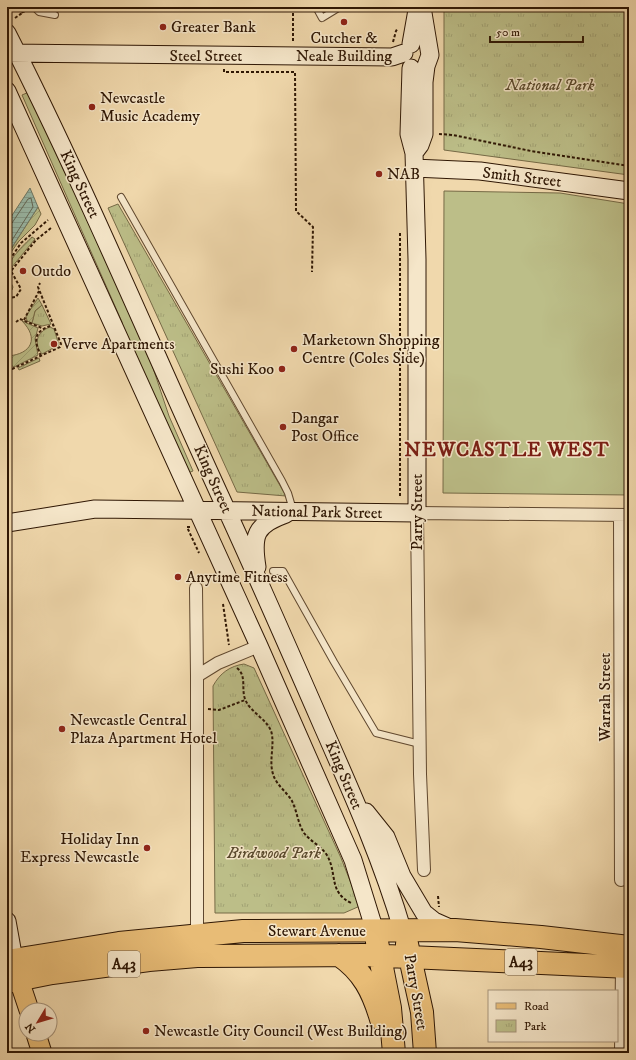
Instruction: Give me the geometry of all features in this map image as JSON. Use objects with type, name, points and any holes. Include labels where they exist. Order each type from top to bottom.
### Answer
[{"type":"highway","name":"Stewart Avenue","points":[[12,971],[104,945],[197,934],[243,931],[403,932],[455,930],[541,937],[629,947]]},
{"type":"highway","name":"Parry Street","points":[[375,931],[390,1008],[393,1053]]},
{"type":"highway","name":"Parry Street","points":[[403,932],[411,958],[422,1012],[425,1053]]},
{"type":"highway","name":"Stewart Avenue","points":[[12,971],[59,972],[190,957],[339,955],[625,968]]},
{"type":"highway","points":[[339,955],[356,968],[372,991],[393,1053]]},
{"type":"main road","points":[[414,161],[424,134],[413,58],[418,7]]},
{"type":"main road","points":[[413,58],[419,43],[428,49],[422,7]]},
{"type":"main road","name":"King Street","points":[[7,33],[12,52],[33,84],[132,298],[227,511],[266,575],[390,889],[403,932]]},
{"type":"main road","name":"Steel Street","points":[[12,52],[413,58]]},
{"type":"main road","name":"King Street","points":[[7,91],[55,193],[196,510],[259,646],[353,860],[375,931]]},
{"type":"main road","name":"Smith Street","points":[[414,161],[629,191]]},
{"type":"main road","name":"Parry Street","points":[[414,161],[417,259],[417,513]]},
{"type":"main road","name":"National Park Street","points":[[7,523],[95,509],[417,513]]},
{"type":"main road","points":[[266,575],[255,555],[256,542],[260,527],[271,519],[293,511]]},
{"type":"main road","points":[[354,796],[386,837],[402,876],[424,913],[434,921],[455,930]]},
{"type":"main road","points":[[7,921],[12,971],[26,1002]]},
{"type":"main road","points":[[39,1042],[42,1053]]},
{"type":"street","name":"National Park Street","points":[[417,513],[625,515]]},
{"type":"street","name":"Parry Street","points":[[417,513],[420,774],[424,870]]},
{"type":"street","name":"Warrah Street","points":[[621,880],[625,515]]},
{"type":"street","points":[[196,588],[197,934]]},
{"type":"street","points":[[196,676],[218,663],[259,646]]},
{"type":"street","points":[[621,1053],[625,968]]},
{"type":"lane","points":[[34,7],[39,12],[55,15]]},
{"type":"lane","points":[[316,7],[322,18],[340,7]]},
{"type":"lane","name":"King Street","points":[[121,197],[285,487],[293,511]]},
{"type":"lane","points":[[266,575],[283,571],[376,733],[420,744]]},
{"type":"path","points":[[19,7],[23,13]]},
{"type":"path","points":[[293,7],[293,41]]},
{"type":"path","points":[[15,18],[27,10]]},
{"type":"path","points":[[224,67],[224,72],[295,72],[296,211],[313,227],[312,272]]},
{"type":"path","points":[[439,134],[459,136],[531,151],[629,166]]},
{"type":"path","points":[[7,264],[21,243],[48,220]]},
{"type":"path","points":[[7,298],[16,297],[21,289],[11,272],[36,240],[51,228]]},
{"type":"path","points":[[400,229],[400,496]]},
{"type":"path","points":[[7,371],[60,347],[61,344],[39,291],[38,287],[40,283]]},
{"type":"path","points":[[24,320],[39,291]]},
{"type":"path","points":[[16,322],[20,319],[42,328]]},
{"type":"path","points":[[41,356],[37,348],[36,339],[42,328],[53,324]]},
{"type":"path","points":[[7,360],[12,369]]},
{"type":"path","points":[[190,527],[187,527],[202,560]]},
{"type":"path","points":[[223,603],[232,657],[235,666],[242,673],[246,700],[249,706],[271,729],[273,739],[273,774],[279,786],[292,800],[304,833],[326,852],[331,865],[335,885],[345,900],[351,903],[352,910]]},
{"type":"path","points":[[197,709],[219,710],[246,700]]},
{"type":"green space","name":"National Park","points":[[444,7],[629,7],[629,175],[444,150]]},
{"type":"green space","points":[[29,92],[150,359],[169,416],[193,471],[188,473],[123,331],[122,322],[22,95]]},
{"type":"green space","points":[[444,191],[560,193],[629,204],[629,495],[443,493]]},
{"type":"green space","points":[[118,204],[286,496],[237,492],[108,208]]},
{"type":"green space","points":[[38,207],[41,214],[35,225],[19,241],[7,258],[7,255]]},
{"type":"green space","points":[[32,237],[35,239],[7,273],[7,269],[12,259]]},
{"type":"green space","points":[[7,275],[13,287],[12,290],[7,292]]},
{"type":"green space","points":[[38,298],[42,305],[35,311],[32,323],[27,321],[26,316]]},
{"type":"green space","points":[[42,305],[51,324],[42,326],[32,323],[35,311]]},
{"type":"green space","points":[[22,321],[38,328],[35,339],[38,355],[14,367],[9,364],[8,356],[23,352],[27,349],[31,339],[27,327]]},
{"type":"green space","points":[[50,327],[54,329],[59,345],[42,354],[39,350],[37,342],[38,338],[42,332]]},
{"type":"green space","points":[[39,358],[40,361],[19,370],[18,368]]},
{"type":"green space","name":"Birdwood Park","points":[[244,664],[254,668],[341,858],[360,906],[344,913],[215,913],[213,686],[219,677],[230,668]]},
{"type":"water","points":[[30,188],[38,207],[7,255],[7,223]]},
{"type":"place","name":"Cutcher & Neale Building","points":[[344,22]]},
{"type":"place","name":"Greater Bank","points":[[163,27]]},
{"type":"place","name":"Newcastle Music Academy","points":[[92,107]]},
{"type":"place","name":"NAB","points":[[379,174]]},
{"type":"place","name":"Outdo","points":[[23,271]]},
{"type":"place","name":"Verve Apartments","points":[[54,344]]},
{"type":"place","name":"Marketown Shopping Centre (Coles Side)","points":[[294,349]]},
{"type":"place","name":"Sushi Koo","points":[[282,369]]},
{"type":"place","name":"Dangar Post Office","points":[[283,427]]},
{"type":"place","name":"Anytime Fitness","points":[[178,577]]},
{"type":"place","name":"Newcastle Central Plaza Apartment Hotel","points":[[62,729]]},
{"type":"place","name":"Holiday Inn Express Newcastle","points":[[147,848]]},
{"type":"place","name":"Newcastle City Council (West Building)","points":[[146,1031]]},
{"type":"district","name":"NEWCASTLE WEST","points":[[507,450]]}]
